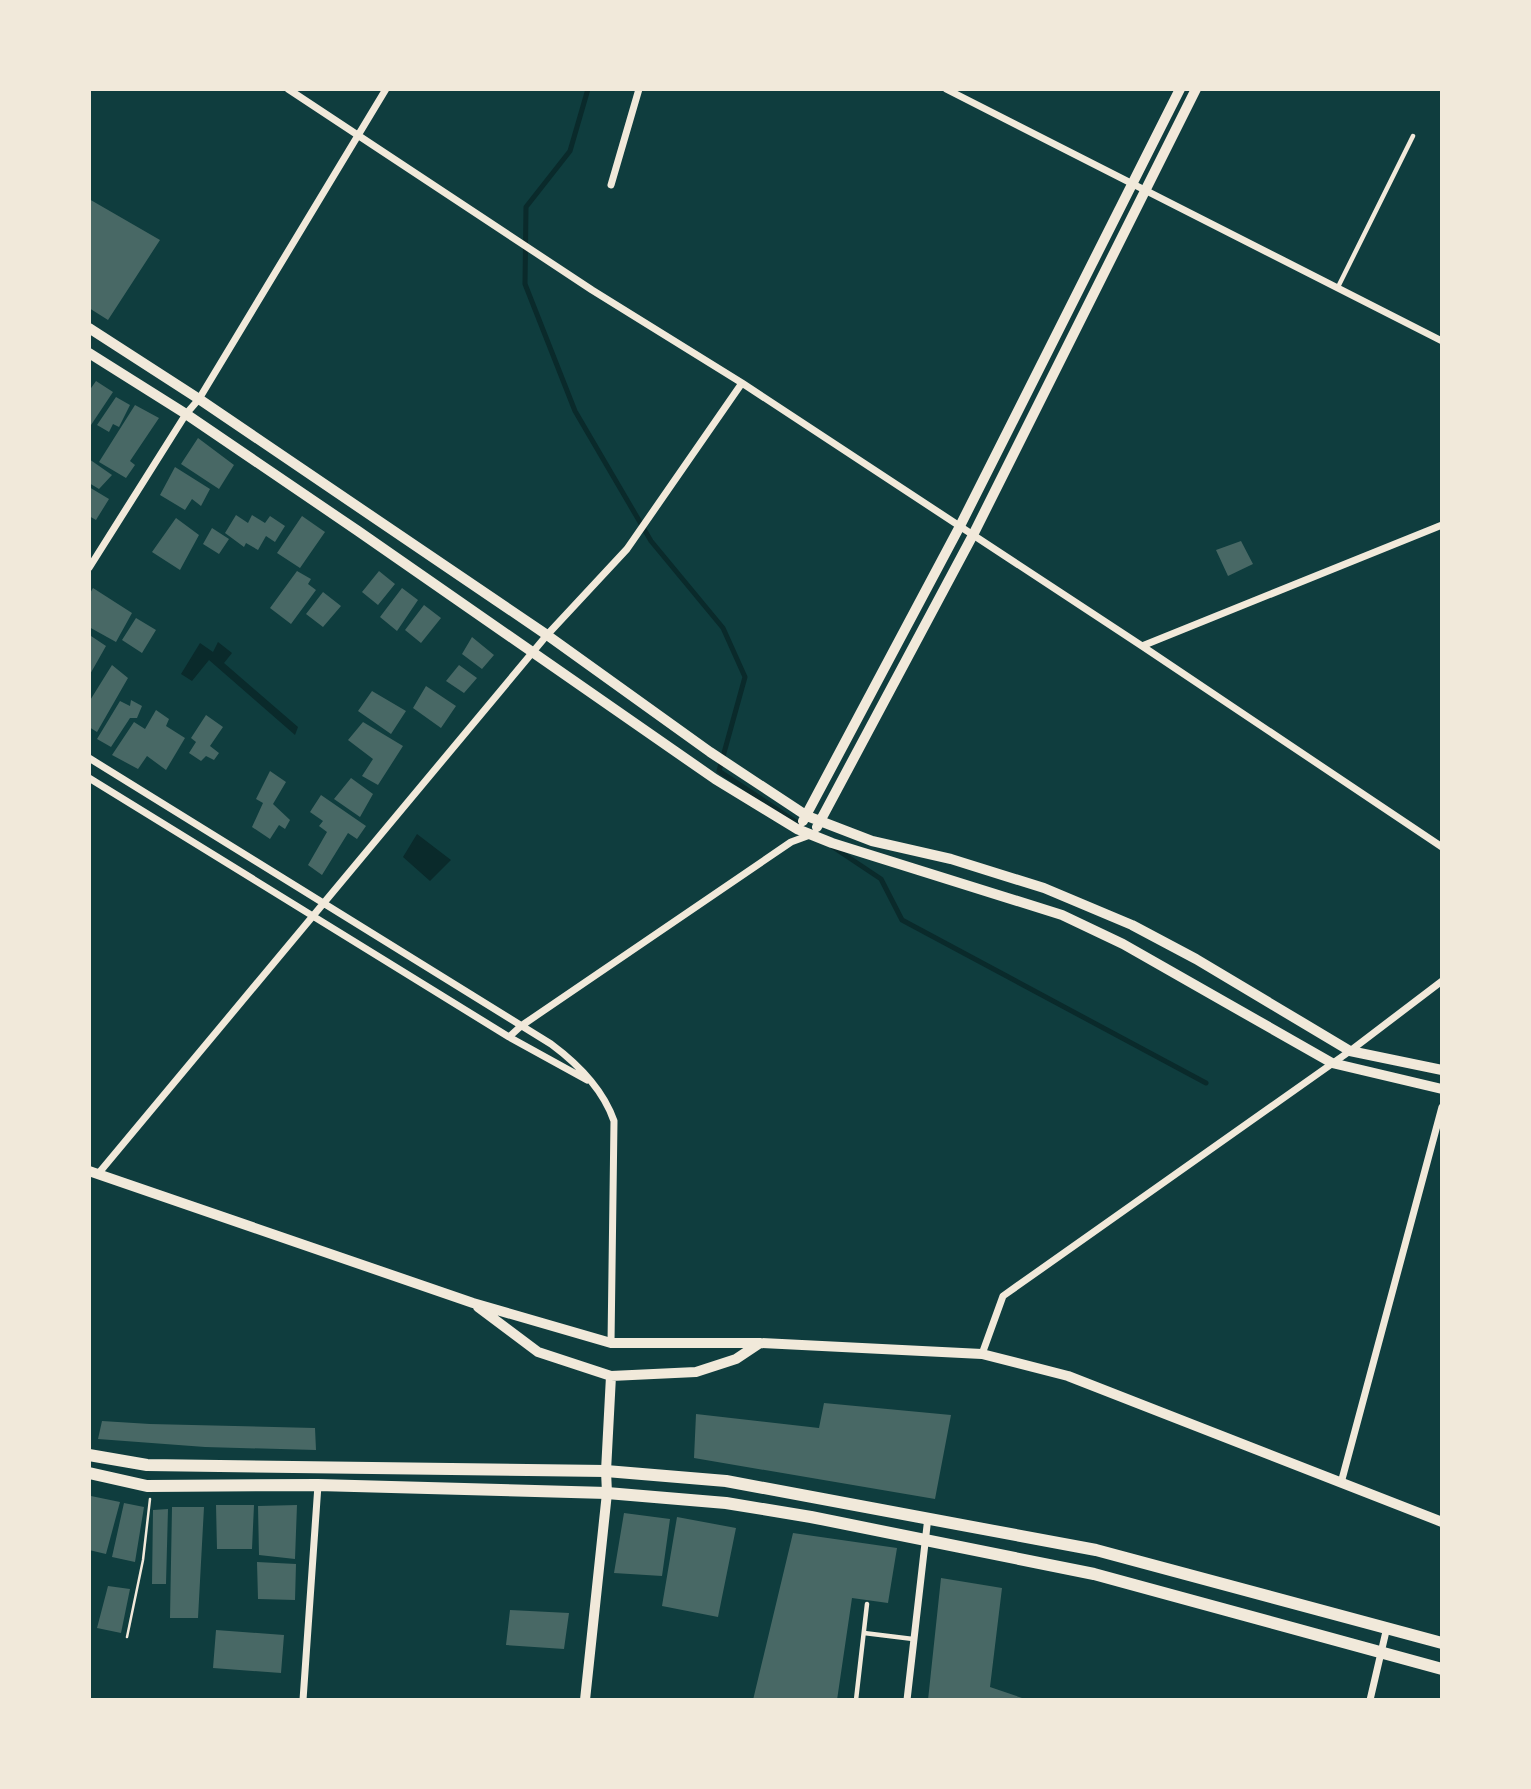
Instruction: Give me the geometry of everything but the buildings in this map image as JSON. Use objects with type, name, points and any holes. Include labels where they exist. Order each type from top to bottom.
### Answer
[{"type":"main road","points":[[89,1455],[147,1465],[606,1471],[726,1481],[1096,1550],[1442,1643]]},
{"type":"main road","points":[[89,1473],[151,1486],[318,1486],[607,1493],[726,1503],[1094,1574],[1442,1669]]},
{"type":"main road","points":[[1094,1574],[1096,1550]]},
{"type":"street","points":[[288,89],[960,526],[1442,847]]},
{"type":"street","points":[[89,568],[186,414],[199,399],[386,89]]},
{"type":"street","points":[[611,185],[639,89]]},
{"type":"street","points":[[946,89],[1442,341]]},
{"type":"street","points":[[791,842],[960,526],[1180,89]]},
{"type":"street","points":[[509,1037],[521,1026],[791,842],[811,835],[821,822],[973,535],[1196,89]]},
{"type":"street","points":[[1087,275],[1100,282]]},
{"type":"street","points":[[89,328],[369,514],[547,635],[710,752],[807,816],[872,841],[951,859],[1044,888],[1132,925],[1350,1051],[1442,1070]]},
{"type":"street","points":[[1052,343],[1065,351]]},
{"type":"street","points":[[89,353],[186,414],[358,531],[715,779],[797,829],[1062,915],[1123,944],[1332,1063],[1442,1089]]},
{"type":"street","points":[[742,383],[627,549],[547,635],[93,1173],[472,1303],[611,1343],[760,1343],[982,1354],[1068,1376],[1442,1522]]},
{"type":"street","points":[[358,531],[369,514]]},
{"type":"street","points":[[1142,646],[1442,524]]},
{"type":"street","points":[[439,587],[450,570]]},
{"type":"street","points":[[898,642],[912,650]]},
{"type":"street","points":[[863,709],[877,716]]},
{"type":"street","points":[[89,769],[92,759],[323,902],[565,1055],[591,1082],[607,1102],[614,1121],[611,1343]]},
{"type":"street","points":[[89,778],[509,1037],[591,1082]]},
{"type":"street","points":[[158,820],[167,806]]},
{"type":"street","points":[[1123,944],[1132,925]]},
{"type":"street","points":[[410,976],[419,964]]},
{"type":"street","points":[[982,1354],[1003,1296],[1350,1051],[1442,981]]},
{"type":"street","points":[[1341,1483],[1442,1107]]},
{"type":"street","points":[[472,1303],[538,1352],[611,1376],[696,1373],[736,1359],[760,1343]]},
{"type":"street","points":[[585,1700],[607,1493],[611,1376]]},
{"type":"street","points":[[303,1700],[318,1486]]},
{"type":"street","points":[[907,1700],[928,1517]]},
{"type":"street","points":[[1370,1700],[1387,1627]]},
{"type":"lane","points":[[1338,288],[1413,136]]},
{"type":"lane","points":[[856,1700],[867,1604]]},
{"type":"lane","points":[[864,1633],[914,1640]]},
{"type":"path","points":[[127,1637],[143,1560],[151,1486]]},
{"type":"water","points":[[218,642],[232,653],[224,663],[298,727],[295,735],[209,660],[192,681],[181,674],[200,643],[213,652]]},
{"type":"water","points":[[417,834],[451,860],[430,881],[403,857]]},
{"type":"waterway","points":[[588,89],[570,151],[526,207],[525,284],[575,411],[651,541],[723,628],[745,677],[719,771],[799,824]]},
{"type":"waterway","points":[[833,847],[881,879],[902,920],[1206,1083]]}]
